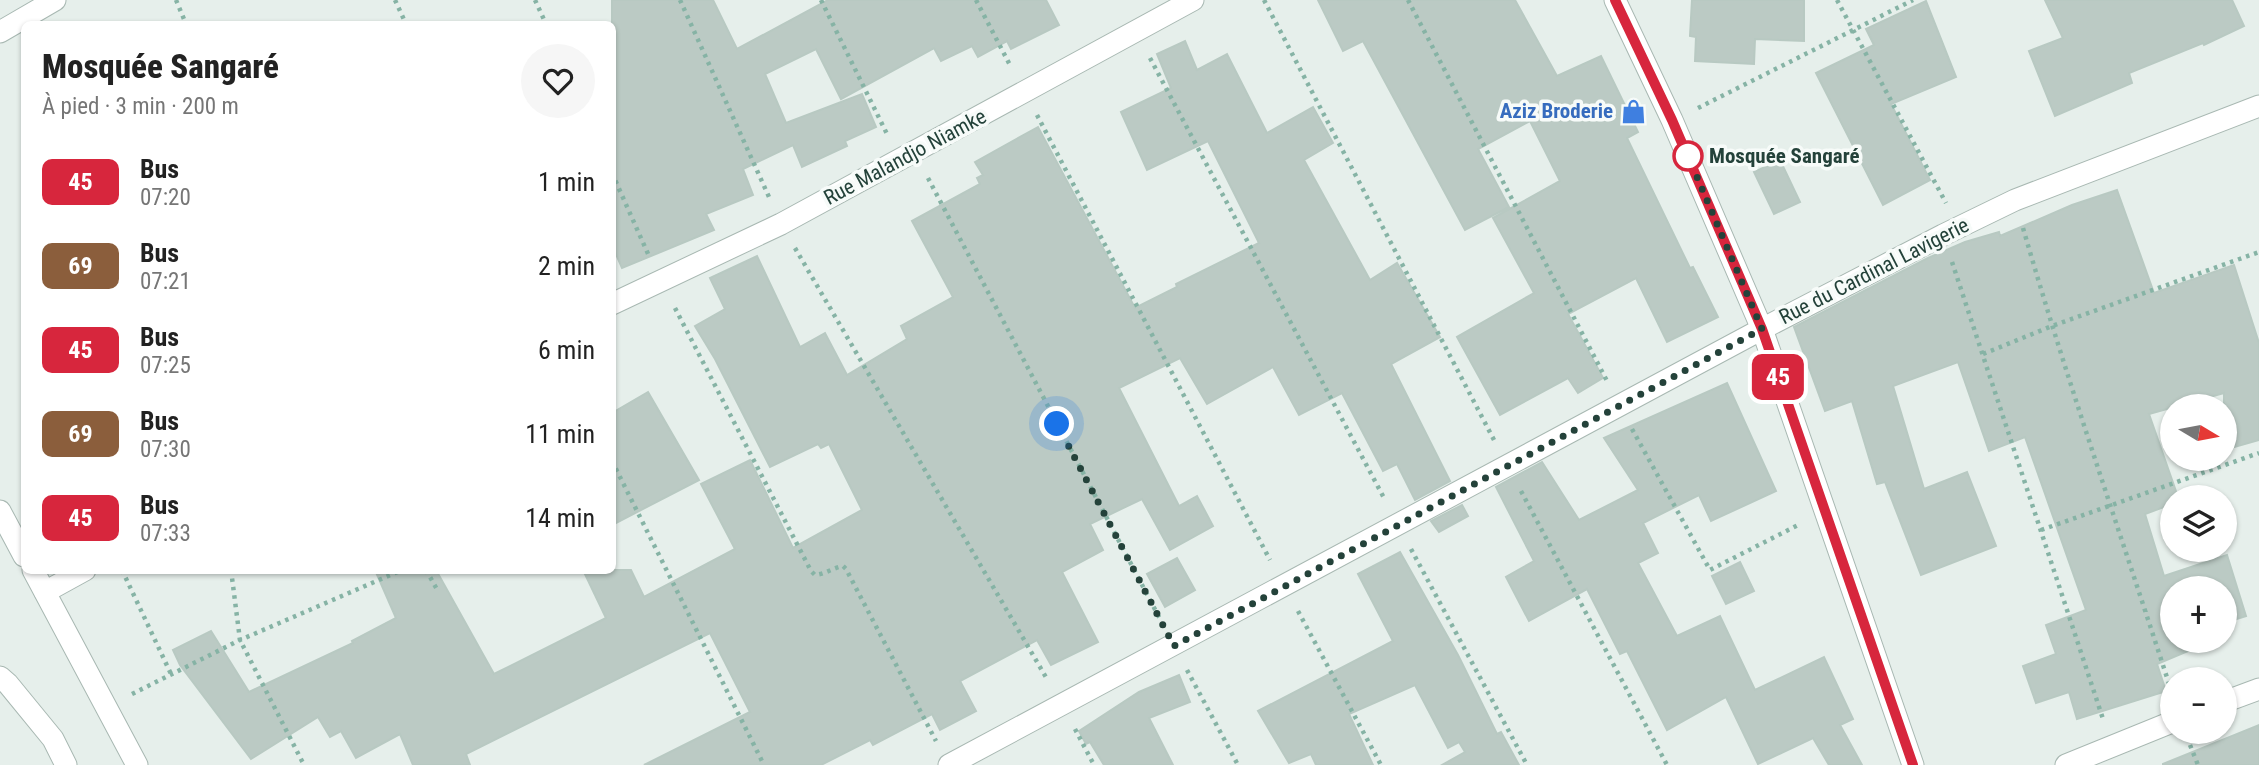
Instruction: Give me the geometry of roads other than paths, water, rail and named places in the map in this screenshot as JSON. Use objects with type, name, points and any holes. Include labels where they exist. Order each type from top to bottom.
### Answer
[{"type":"street","points":[[0,32],[55,0]]},
{"type":"street","name":"Rue Malandjo Niamke","points":[[616,302],[781,224],[1193,0]]},
{"type":"street","points":[[1615,0],[1672,120],[1762,329],[1913,765]]},
{"type":"street","name":"Rue du Cardinal Lavigerie","points":[[946,759],[1062,705],[1762,329],[1951,231],[2015,200],[2259,106]]},
{"type":"street","points":[[0,511],[21,550]]},
{"type":"street","points":[[35,574],[137,765]]},
{"type":"street","points":[[45,593],[78,574]]},
{"type":"street","points":[[0,677],[53,739],[66,765]]},
{"type":"street","points":[[2237,697],[2259,689]]},
{"type":"street","points":[[2066,765],[2160,727]]},
{"type":"place","name":"Aziz Broderie","points":[[1633,111]]},
{"type":"place","name":"Mosquée Sangaré","points":[[1688,156]]}]
